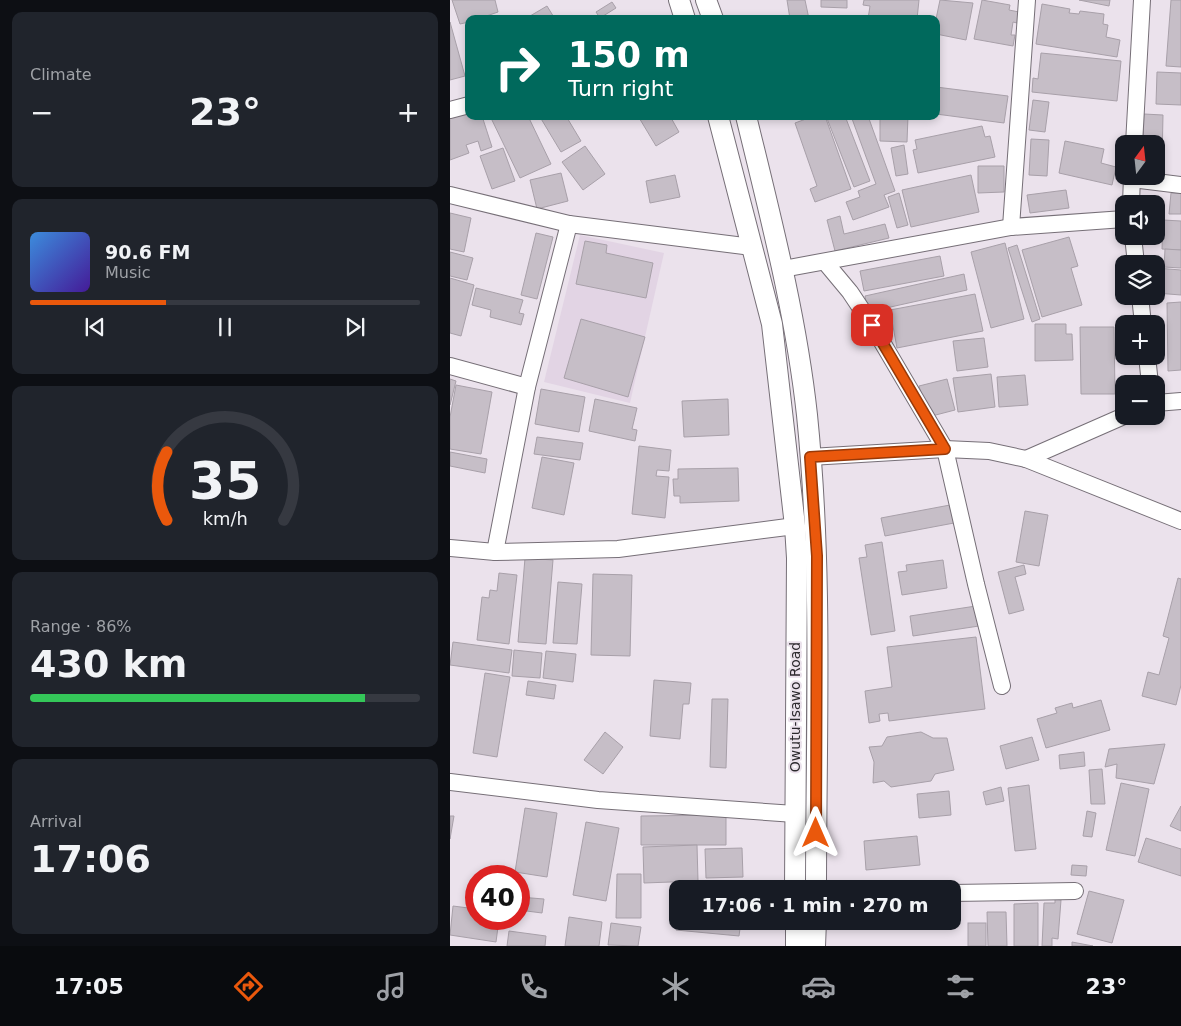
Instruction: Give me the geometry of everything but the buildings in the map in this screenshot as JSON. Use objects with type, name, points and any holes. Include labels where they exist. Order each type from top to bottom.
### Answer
[{"type":"street","points":[[679,0],[685,15]]},
{"type":"street","points":[[706,0],[712,15]]},
{"type":"street","points":[[1012,227],[1027,0]]},
{"type":"street","points":[[1134,135],[1142,0]]},
{"type":"street","points":[[450,110],[465,106]]},
{"type":"street","name":"Owutu-Isawo Road","points":[[719,120],[772,324],[795,526],[797,558],[796,880]]},
{"type":"street","name":"Owutu-Isawo Road","points":[[747,120],[783,269],[804,387],[817,556],[816,880]]},
{"type":"street","points":[[1165,183],[1181,185]]},
{"type":"street","points":[[450,195],[569,224],[752,247]]},
{"type":"street","points":[[783,269],[1012,227],[1115,220]]},
{"type":"street","points":[[495,552],[527,387],[569,224]]},
{"type":"street","points":[[825,262],[850,292],[872,325],[945,449],[1002,686]]},
{"type":"street","points":[[450,366],[527,387]]},
{"type":"street","points":[[1165,402],[1181,401]]},
{"type":"street","points":[[1026,459],[1115,420]]},
{"type":"street","points":[[810,457],[945,449],[989,451],[1026,459],[1181,521]]},
{"type":"street","points":[[450,548],[495,552],[618,549],[795,526]]},
{"type":"street","points":[[450,782],[598,800],[795,814]]},
{"type":"street","points":[[961,893],[1075,891]]},
{"type":"street","points":[[796,930],[796,946]]},
{"type":"street","points":[[815,946],[816,930]]},
{"type":"shaded area","points":[[580,235],[664,253],[630,403],[544,382]]},
{"type":"route","points":[[816,833],[817,556],[810,457],[945,449],[872,325]]}]
